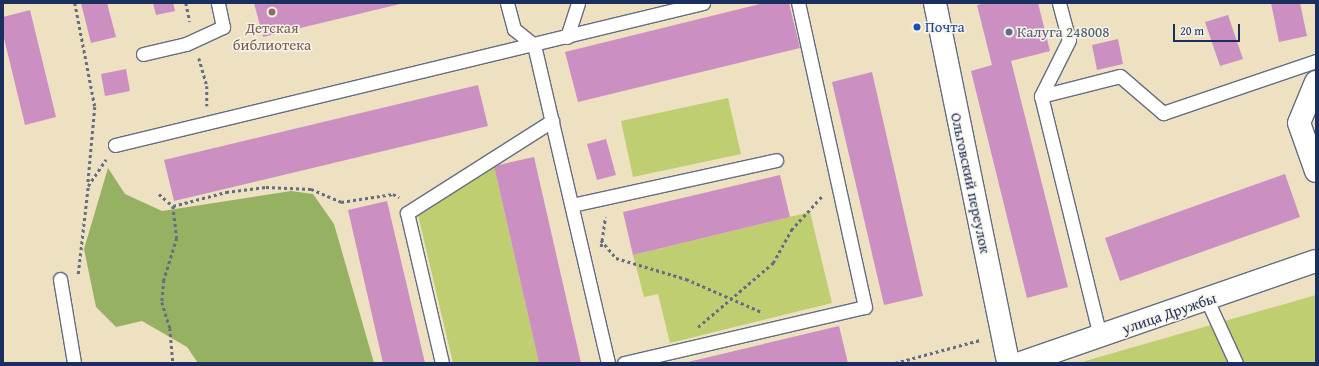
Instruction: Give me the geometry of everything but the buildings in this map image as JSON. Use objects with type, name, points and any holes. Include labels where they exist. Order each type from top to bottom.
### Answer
[{"type":"street","name":"Ольговский переулок","points":[[935,3],[1008,363]]},
{"type":"street","points":[[1316,82],[1299,123],[1316,170]]},
{"type":"street","name":"улица Дружбы","points":[[1021,363],[1100,337],[1316,261]]},
{"type":"lane","points":[[143,54],[195,40],[223,27],[218,3]]},
{"type":"lane","points":[[507,3],[514,29],[534,45],[608,363]]},
{"type":"lane","points":[[567,37],[578,3]]},
{"type":"lane","points":[[115,145],[703,3]]},
{"type":"lane","points":[[624,363],[865,307],[798,3]]},
{"type":"lane","points":[[1059,3],[1070,40],[1041,96],[1100,337]]},
{"type":"lane","points":[[1041,96],[1120,76],[1163,113],[1316,61]]},
{"type":"lane","points":[[442,363],[407,213],[552,121]]},
{"type":"lane","points":[[572,205],[776,160]]},
{"type":"lane","points":[[60,279],[74,363]]},
{"type":"lane","points":[[1207,300],[1236,363]]},
{"type":"path","points":[[75,3],[95,108],[77,281]]},
{"type":"path","points":[[186,3],[207,86],[206,122]]},
{"type":"path","points":[[88,186],[115,145]]},
{"type":"path","points":[[672,352],[733,300],[773,263],[791,230],[837,179]]},
{"type":"path","points":[[172,206],[226,192],[281,188],[311,188],[341,202],[393,194],[402,198],[407,213]]},
{"type":"path","points":[[159,194],[172,206],[177,238],[164,280],[162,302],[170,328],[173,363]]},
{"type":"path","points":[[589,280],[599,267],[601,240],[611,197]]},
{"type":"path","points":[[601,240],[616,258],[686,279],[790,324]]},
{"type":"path","points":[[895,363],[980,340]]},
{"type":"green space","points":[[728,98],[741,154],[633,177],[621,121]]},
{"type":"green space","points":[[494,166],[539,363],[453,363],[418,215]]},
{"type":"green space","points":[[108,168],[125,194],[162,211],[291,191],[313,194],[334,224],[374,363],[198,363],[187,347],[142,321],[116,327],[96,307],[84,249]]},
{"type":"green space","points":[[810,212],[832,303],[670,343],[658,294],[644,297],[633,255]]},
{"type":"green space","points":[[1316,295],[1316,363],[1079,363],[1106,355]]},
{"type":"place","name":"Детская библиотека","points":[[272,12]]},
{"type":"place","name":"Почта","points":[[917,27]]},
{"type":"place","name":"Калуга 248008","points":[[1009,32]]}]
